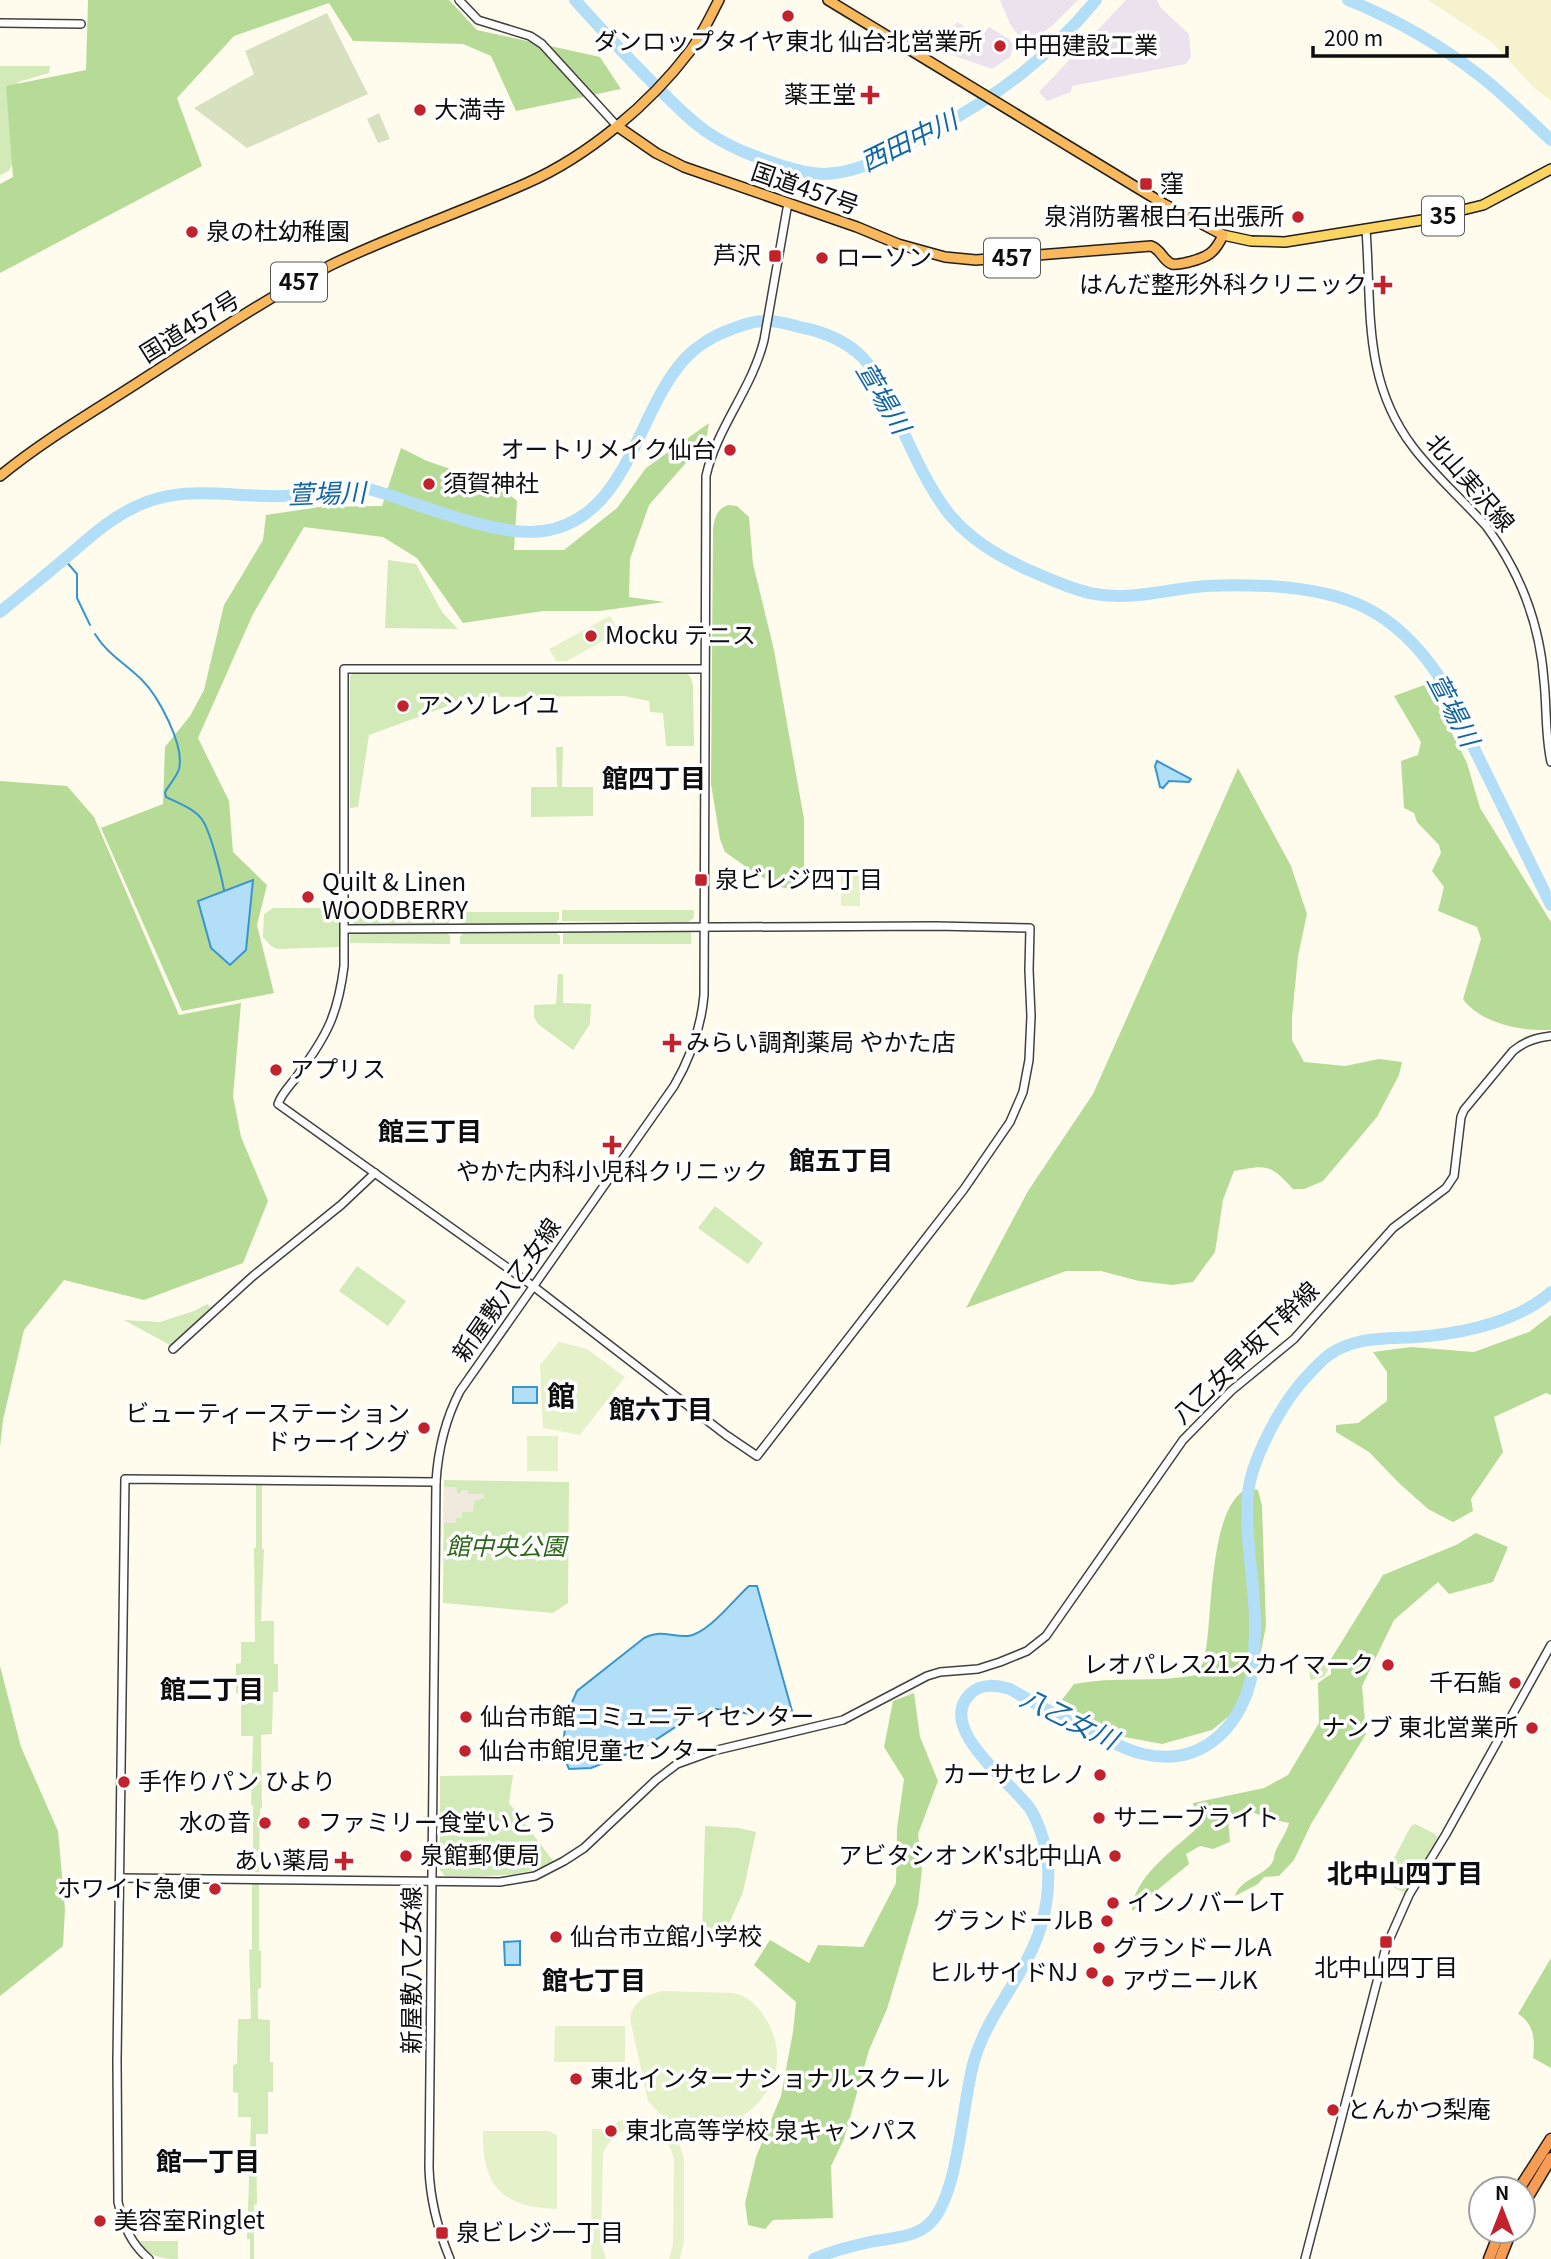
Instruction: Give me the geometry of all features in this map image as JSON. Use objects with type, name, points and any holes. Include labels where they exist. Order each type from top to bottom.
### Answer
[{"type":"highway","name":"457","points":[[617,126],[669,77],[692,49],[719,0]]},
{"type":"highway","points":[[828,0],[1173,209],[1223,235]]},
{"type":"highway","name":"国道457号","points":[[0,476],[68,427],[285,290],[399,234],[529,182],[572,158],[617,126],[668,159],[912,248],[945,257],[965,259],[1066,254],[1151,246],[1159,249],[1168,262],[1175,264],[1208,257],[1217,248],[1223,235]]},
{"type":"highway","points":[[1528,2175],[1551,2139]]},
{"type":"highway","points":[[1537,2182],[1551,2158]]},
{"type":"main road","name":"35","points":[[1223,235],[1285,242],[1465,211],[1483,205],[1551,169]]},
{"type":"street","points":[[459,0],[478,20],[530,36],[542,44],[617,126]]},
{"type":"street","points":[[0,23],[81,24]]},
{"type":"street","name":"新屋敷八乙女線","points":[[450,2259],[437,2220],[430,2183],[436,1482],[439,1447],[450,1411],[476,1367],[674,1086],[696,1040],[702,1013],[704,928],[706,476],[719,439],[755,372],[764,340],[789,203]]},
{"type":"street","name":"北山実沢線","points":[[1366,230],[1372,348],[1383,392],[1390,410],[1412,446],[1491,533],[1522,586],[1535,623],[1542,661],[1551,762]]},
{"type":"street","points":[[344,929],[935,926],[1030,928],[1029,1060],[1023,1091],[1010,1122],[964,1189],[757,1456],[533,1286],[278,1104],[331,1026],[341,992],[344,966],[344,929],[344,669],[704,669]]},
{"type":"street","name":"八乙女早坂下幹線","points":[[120,1878],[517,1881],[549,1871],[584,1847],[656,1780],[677,1765],[713,1751],[843,1720],[915,1682],[940,1672],[978,1669],[1027,1651],[1046,1636],[1183,1440],[1231,1391],[1294,1339],[1393,1228],[1446,1188],[1454,1176],[1464,1110],[1513,1051],[1533,1039],[1551,1036]]},
{"type":"street","points":[[173,1349],[253,1276],[341,1205],[375,1173]]},
{"type":"street","points":[[149,2259],[131,2239],[121,2217],[118,2202],[125,1479],[436,1482]]},
{"type":"street","points":[[1304,2259],[1385,1947],[1409,1895],[1551,1645]]},
{"type":"shaded area","points":[[1000,0],[1078,0],[1052,26],[1025,44],[1010,24]]},
{"type":"shaded area","points":[[1126,0],[1157,0],[1161,8],[1189,34],[1191,57],[1186,64],[1072,86],[1071,92],[1047,101],[1039,92]]},
{"type":"shaded area","points":[[1428,0],[1551,0],[1551,101],[1534,88],[1493,43]]},
{"type":"shaded area","points":[[957,22],[981,37],[989,27],[1009,39],[1014,46],[1010,57],[992,69],[941,51]]},
{"type":"shaded area","points":[[444,1487],[457,1487],[457,1493],[468,1490],[468,1494],[484,1494],[484,1498],[474,1501],[473,1512],[462,1512],[462,1518],[456,1518],[456,1523],[443,1523]]},
{"type":"green space","points":[[88,0],[449,0],[477,30],[600,57],[621,89],[516,111],[491,56],[463,44],[353,41],[329,3],[234,36],[177,98],[202,166],[0,273],[0,184],[13,177],[6,86],[86,70]]},
{"type":"green space","points":[[327,13],[368,94],[247,148],[194,108],[254,74],[245,51]]},
{"type":"green space","points":[[0,66],[50,66],[49,73],[18,82],[18,149],[9,171],[0,175]]},
{"type":"green space","points":[[379,113],[390,139],[378,143],[367,119]]},
{"type":"green space","points":[[709,423],[706,440],[649,505],[630,559],[629,597],[665,602],[599,611],[543,611],[463,623],[417,558],[383,537],[304,527],[253,614],[198,738],[229,801],[233,852],[267,885],[257,925],[274,993],[182,1011],[101,828],[163,804],[165,747],[190,716],[204,690],[224,605],[263,540],[266,515],[319,507],[382,506],[401,448],[427,461],[494,481],[517,501],[514,550],[564,550],[617,508],[646,468]]},
{"type":"green space","points":[[729,505],[737,506],[749,517],[753,564],[774,650],[804,819],[804,885],[796,890],[780,887],[755,873],[725,852],[720,839],[711,784],[713,531],[718,512]]},
{"type":"green space","points":[[388,560],[416,564],[442,612],[458,629],[385,628]]},
{"type":"green space","name":"Mocku テニス","points":[[610,616],[619,632],[567,661],[556,661],[549,649]]},
{"type":"green space","points":[[356,672],[687,673],[693,686],[694,746],[666,746],[663,713],[650,712],[649,701],[624,696],[473,697],[369,735],[358,807],[350,808],[350,676]]},
{"type":"green space","points":[[1427,684],[1467,763],[1480,808],[1551,922],[1551,1030],[1515,1027],[1491,1020],[1480,1015],[1463,999],[1481,939],[1477,927],[1438,911],[1444,887],[1432,871],[1441,853],[1439,845],[1417,822],[1414,813],[1404,808],[1401,761],[1418,755],[1421,742],[1394,696]]},
{"type":"green space","points":[[556,747],[563,747],[562,787],[593,787],[593,816],[531,817],[531,787],[557,787]]},
{"type":"green space","points":[[1238,768],[1291,866],[1307,914],[1298,956],[1292,1040],[1304,1062],[1345,1066],[1379,1059],[1402,1062],[1399,1075],[1377,1117],[1323,1181],[1304,1189],[1293,1189],[1278,1174],[1267,1168],[1234,1171],[1223,1200],[1215,1252],[1193,1282],[1172,1285],[1139,1281],[1101,1271],[1066,1271],[966,1308],[1028,1191],[1093,1094]]},
{"type":"green space","points":[[0,781],[67,786],[94,817],[179,1015],[241,1003],[233,1096],[241,1137],[268,1201],[243,1263],[144,1300],[64,1280],[24,1330],[3,1420],[0,1447]]},
{"type":"green space","points":[[841,873],[860,873],[860,906],[841,906]]},
{"type":"green space","points":[[273,908],[339,908],[339,947],[277,949],[271,946],[263,937],[264,914]]},
{"type":"green space","points":[[562,910],[694,910],[694,918],[688,922],[562,921]]},
{"type":"green space","points":[[351,912],[451,913],[451,920],[447,924],[354,924]]},
{"type":"green space","points":[[459,912],[559,912],[559,919],[555,924],[463,924],[459,919]]},
{"type":"green space","points":[[354,931],[446,932],[450,936],[450,944],[350,943],[350,935]]},
{"type":"green space","points":[[566,931],[691,932],[691,944],[563,944],[563,934]]},
{"type":"green space","points":[[464,932],[556,932],[560,936],[560,944],[460,944],[460,937]]},
{"type":"green space","points":[[558,974],[563,974],[563,1003],[591,1004],[590,1024],[573,1050],[538,1024],[534,1017],[534,1005],[556,1004]]},
{"type":"green space","points":[[715,1206],[763,1243],[748,1264],[698,1228]]},
{"type":"green space","points":[[357,1266],[406,1301],[388,1326],[339,1291]]},
{"type":"green space","points":[[207,1304],[211,1308],[170,1345],[124,1320],[160,1322]]},
{"type":"green space","points":[[1551,1315],[1551,1395],[1546,1393],[1494,1417],[1503,1452],[1471,1499],[1473,1511],[1453,1522],[1428,1509],[1369,1452],[1336,1432],[1336,1425],[1358,1423],[1387,1401],[1387,1372],[1373,1352],[1411,1347],[1474,1352],[1529,1332]]},
{"type":"green space","points":[[559,1342],[587,1349],[625,1377],[580,1435],[543,1428],[540,1365]]},
{"type":"green space","points":[[527,1436],[558,1436],[558,1471],[527,1471]]},
{"type":"green space","name":"館中央公園","points":[[444,1480],[569,1482],[568,1603],[553,1613],[443,1603]]},
{"type":"green space","points":[[256,1481],[262,1481],[264,1549],[261,1621],[274,1621],[274,1664],[278,1664],[278,1692],[273,1692],[272,1734],[261,1735],[259,1872],[253,1872],[253,1736],[241,1736],[241,1694],[236,1693],[236,1664],[241,1663],[241,1642],[255,1642]]},
{"type":"green space","points":[[1249,1488],[1258,1490],[1262,1506],[1266,1626],[1252,1697],[1212,1730],[1162,1744],[1103,1733],[1058,1705],[1074,1684],[1197,1675],[1203,1663],[1208,1638],[1219,1538],[1226,1515],[1236,1498]]},
{"type":"green space","points":[[1476,1533],[1508,1547],[1493,1582],[1449,1594],[1438,1582],[1394,1620],[1362,1686],[1366,1734],[1311,1824],[1294,1860],[1279,1876],[1264,1877],[1258,1884],[1235,1896],[1241,1886],[1272,1863],[1289,1823],[1249,1811],[1228,1816],[1230,1842],[1213,1849],[1200,1846],[1186,1854],[1189,1864],[1132,1911],[1134,1899],[1146,1877],[1195,1830],[1193,1803],[1264,1788],[1288,1775],[1319,1723],[1318,1683],[1331,1674],[1331,1659],[1383,1575],[1456,1545]]},
{"type":"green space","points":[[1309,1660],[1328,1660],[1328,1670],[1324,1677],[1310,1680]]},
{"type":"green space","points":[[0,1666],[21,1747],[58,1831],[65,1909],[63,1946],[0,1996]]},
{"type":"green space","points":[[914,1693],[920,1737],[938,1781],[918,1834],[922,1869],[918,1905],[887,2009],[869,2050],[844,2139],[831,2166],[833,2218],[773,2220],[765,2229],[748,2225],[745,2203],[756,2157],[781,2096],[796,2002],[754,1965],[770,1940],[809,1963],[818,1945],[863,1947],[896,1883],[897,1828],[904,1779],[884,1747],[893,1701]]},
{"type":"green space","points":[[513,1775],[509,1803],[554,1862],[515,1874],[445,1876],[440,1870],[440,1776]]},
{"type":"green space","points":[[1415,1824],[1438,1838],[1406,1894],[1382,1881],[1411,1826]]},
{"type":"green space","points":[[705,1826],[756,1832],[743,1892],[724,1935],[703,1936],[702,1932]]},
{"type":"green space","points":[[252,1884],[259,1884],[261,1988],[258,1989],[258,2019],[270,2020],[273,2092],[268,2092],[268,2134],[256,2134],[257,2204],[254,2205],[254,2259],[250,2259],[250,2239],[247,2239],[251,2117],[238,2117],[238,2093],[233,2092],[233,2065],[237,2064],[238,2019],[251,2019],[249,1950],[252,1949]]},
{"type":"green space","points":[[1551,1958],[1551,2068],[1533,2058],[1534,2039],[1531,2028],[1518,2014]]},
{"type":"green space","points":[[663,1991],[734,1993],[749,2000],[763,2014],[776,2047],[775,2073],[764,2096],[745,2114],[722,2126],[697,2128],[671,2121],[648,2101],[630,2019],[634,2007],[641,1999]]},
{"type":"green space","points":[[555,2026],[625,2026],[625,2062],[554,2062]]},
{"type":"green space","points":[[640,2116],[663,2125],[674,2136],[682,2150],[684,2241],[680,2259],[669,2259],[673,2244],[674,2159],[661,2136],[641,2127],[619,2133],[603,2154],[601,2243],[606,2259],[591,2259],[592,2129],[602,2129],[602,2133],[619,2121]]},
{"type":"green space","points":[[483,2131],[549,2131],[557,2135],[557,2209],[522,2204],[499,2190],[486,2166]]},
{"type":"green space","points":[[140,2241],[178,2241],[178,2259],[156,2256],[147,2251]]},
{"type":"water","points":[[1157,761],[1191,779],[1189,782],[1169,781],[1163,788],[1160,787],[1155,766]]},
{"type":"water","points":[[253,880],[246,950],[230,965],[211,948],[198,901]]},
{"type":"water","points":[[513,1387],[537,1387],[537,1403],[513,1403]]},
{"type":"water","points":[[749,1586],[757,1586],[792,1711],[787,1715],[716,1709],[691,1717],[643,1748],[591,1768],[569,1769],[562,1752],[567,1714],[577,1691],[644,1638],[661,1634],[696,1634]]},
{"type":"water","points":[[520,1941],[520,1965],[505,1965],[504,1942]]},
{"type":"waterway","name":"西田中川","points":[[575,0],[651,81],[704,130],[755,156],[796,170],[822,174],[848,171],[873,162],[979,104],[1040,58],[1096,0]]},
{"type":"waterway","points":[[1348,0],[1399,24],[1464,64],[1497,90],[1551,140]]},
{"type":"waterway","name":"萱場川","points":[[0,612],[115,518],[135,507],[171,495],[208,493],[283,496],[369,489],[456,518],[503,529],[543,531],[570,523],[592,508],[610,488],[625,465],[663,389],[689,354],[710,339],[740,326],[760,321],[779,322],[828,335],[863,358],[882,386],[927,480],[950,515],[985,546],[1026,569],[1078,590],[1108,596],[1213,585],[1297,589],[1344,599],[1385,619],[1421,652],[1438,675],[1551,905]]},
{"type":"waterway","points":[[64,559],[77,574],[77,598],[90,625]]},
{"type":"waterway","points":[[95,634],[105,647],[148,687],[169,722],[180,759],[175,778],[165,792],[166,797],[191,810],[203,821],[224,890]]},
{"type":"waterway","name":"八乙女川","points":[[814,2259],[849,2247],[917,2232],[930,2223],[940,2210],[954,2170],[974,2061],[992,2019],[1035,1944],[1042,1922],[1048,1874],[1042,1837],[1031,1810],[969,1739],[962,1723],[962,1708],[970,1694],[974,1690],[989,1686],[1010,1689],[1080,1727],[1143,1754],[1163,1757],[1182,1755],[1213,1741],[1237,1714],[1245,1698],[1253,1667],[1255,1614],[1247,1511],[1250,1481],[1260,1451],[1275,1421],[1300,1384],[1330,1354],[1353,1343],[1477,1328],[1524,1310],[1551,1292]]},
{"type":"place","name":"ダンロップタイヤ東北 仙台北営業所","points":[[788,16]]},
{"type":"place","name":"中田建設工業","points":[[1000,46]]},
{"type":"place","name":"薬王堂","points":[[870,95]]},
{"type":"place","name":"大満寺","points":[[420,110]]},
{"type":"place","name":"窪","points":[[1146,184]]},
{"type":"place","name":"泉消防署根白石出張所","points":[[1298,217]]},
{"type":"place","name":"泉の杜幼稚園","points":[[192,232]]},
{"type":"place","name":"芦沢","points":[[775,256]]},
{"type":"place","name":"ローソン","points":[[822,258]]},
{"type":"place","name":"はんだ整形外科クリニック","points":[[1383,285]]},
{"type":"place","name":"オートリメイク仙台","points":[[730,450]]},
{"type":"place","name":"須賀神社","points":[[429,484]]},
{"type":"place","name":"Mocku テニス","points":[[591,636]]},
{"type":"place","name":"アンソレイユ","points":[[403,706]]},
{"type":"place","name":"泉ビレジ四丁目","points":[[701,880]]},
{"type":"place","name":"Quilt & Linen WOODBERRY","points":[[308,897]]},
{"type":"place","name":"みらい調剤薬局 やかた店","points":[[672,1043]]},
{"type":"place","name":"アプリス","points":[[276,1070]]},
{"type":"place","name":"やかた内科小児科クリニック","points":[[612,1145]]},
{"type":"place","name":"ビューティーステーション ドゥーイング","points":[[424,1428]]},
{"type":"place","name":"レオパレス21スカイマーク","points":[[1388,1665]]},
{"type":"place","name":"千石鮨","points":[[1515,1683]]},
{"type":"place","name":"仙台市館コミュニティセンター","points":[[466,1717]]},
{"type":"place","name":"ナンブ 東北営業所","points":[[1532,1728]]},
{"type":"place","name":"仙台市館児童センター","points":[[465,1751]]},
{"type":"place","name":"カーサセレノ","points":[[1100,1775]]},
{"type":"place","name":"手作りパン ひより","points":[[124,1782]]},
{"type":"place","name":"サニーブライト","points":[[1099,1818]]},
{"type":"place","name":"水の音","points":[[265,1823]]},
{"type":"place","name":"ファミリー食堂いとう","points":[[304,1823]]},
{"type":"place","name":"泉館郵便局","points":[[406,1856]]},
{"type":"place","name":"アビタシオンK's北中山A","points":[[1115,1856]]},
{"type":"place","name":"あい薬局","points":[[344,1861]]},
{"type":"place","name":"ホワイト急便","points":[[215,1889]]},
{"type":"place","name":"インノバーレT","points":[[1113,1903]]},
{"type":"place","name":"グランドールB","points":[[1107,1921]]},
{"type":"place","name":"仙台市立館小学校","points":[[556,1937]]},
{"type":"place","name":"北中山四丁目","points":[[1386,1942]]},
{"type":"place","name":"グランドールA","points":[[1099,1948]]},
{"type":"place","name":"ヒルサイドNJ","points":[[1092,1973]]},
{"type":"place","name":"アヴニールK","points":[[1108,1981]]},
{"type":"place","name":"東北インターナショナルスクール","points":[[576,2079]]},
{"type":"place","name":"とんかつ梨庵","points":[[1333,2110]]},
{"type":"place","name":"東北高等学校 泉キャンパス","points":[[611,2131]]},
{"type":"place","name":"美容室Ringlet","points":[[100,2221]]},
{"type":"place","name":"泉ビレジ一丁目","points":[[442,2233]]},
{"type":"district","name":"館四丁目","points":[[654,779]]},
{"type":"district","name":"館三丁目","points":[[430,1132]]},
{"type":"district","name":"館五丁目","points":[[841,1161]]},
{"type":"district","name":"館","points":[[561,1396]]},
{"type":"district","name":"館六丁目","points":[[661,1410]]},
{"type":"district","name":"館二丁目","points":[[212,1690]]},
{"type":"district","name":"北中山四丁目","points":[[1405,1874]]},
{"type":"district","name":"館七丁目","points":[[594,1981]]},
{"type":"district","name":"館一丁目","points":[[208,2162]]}]
